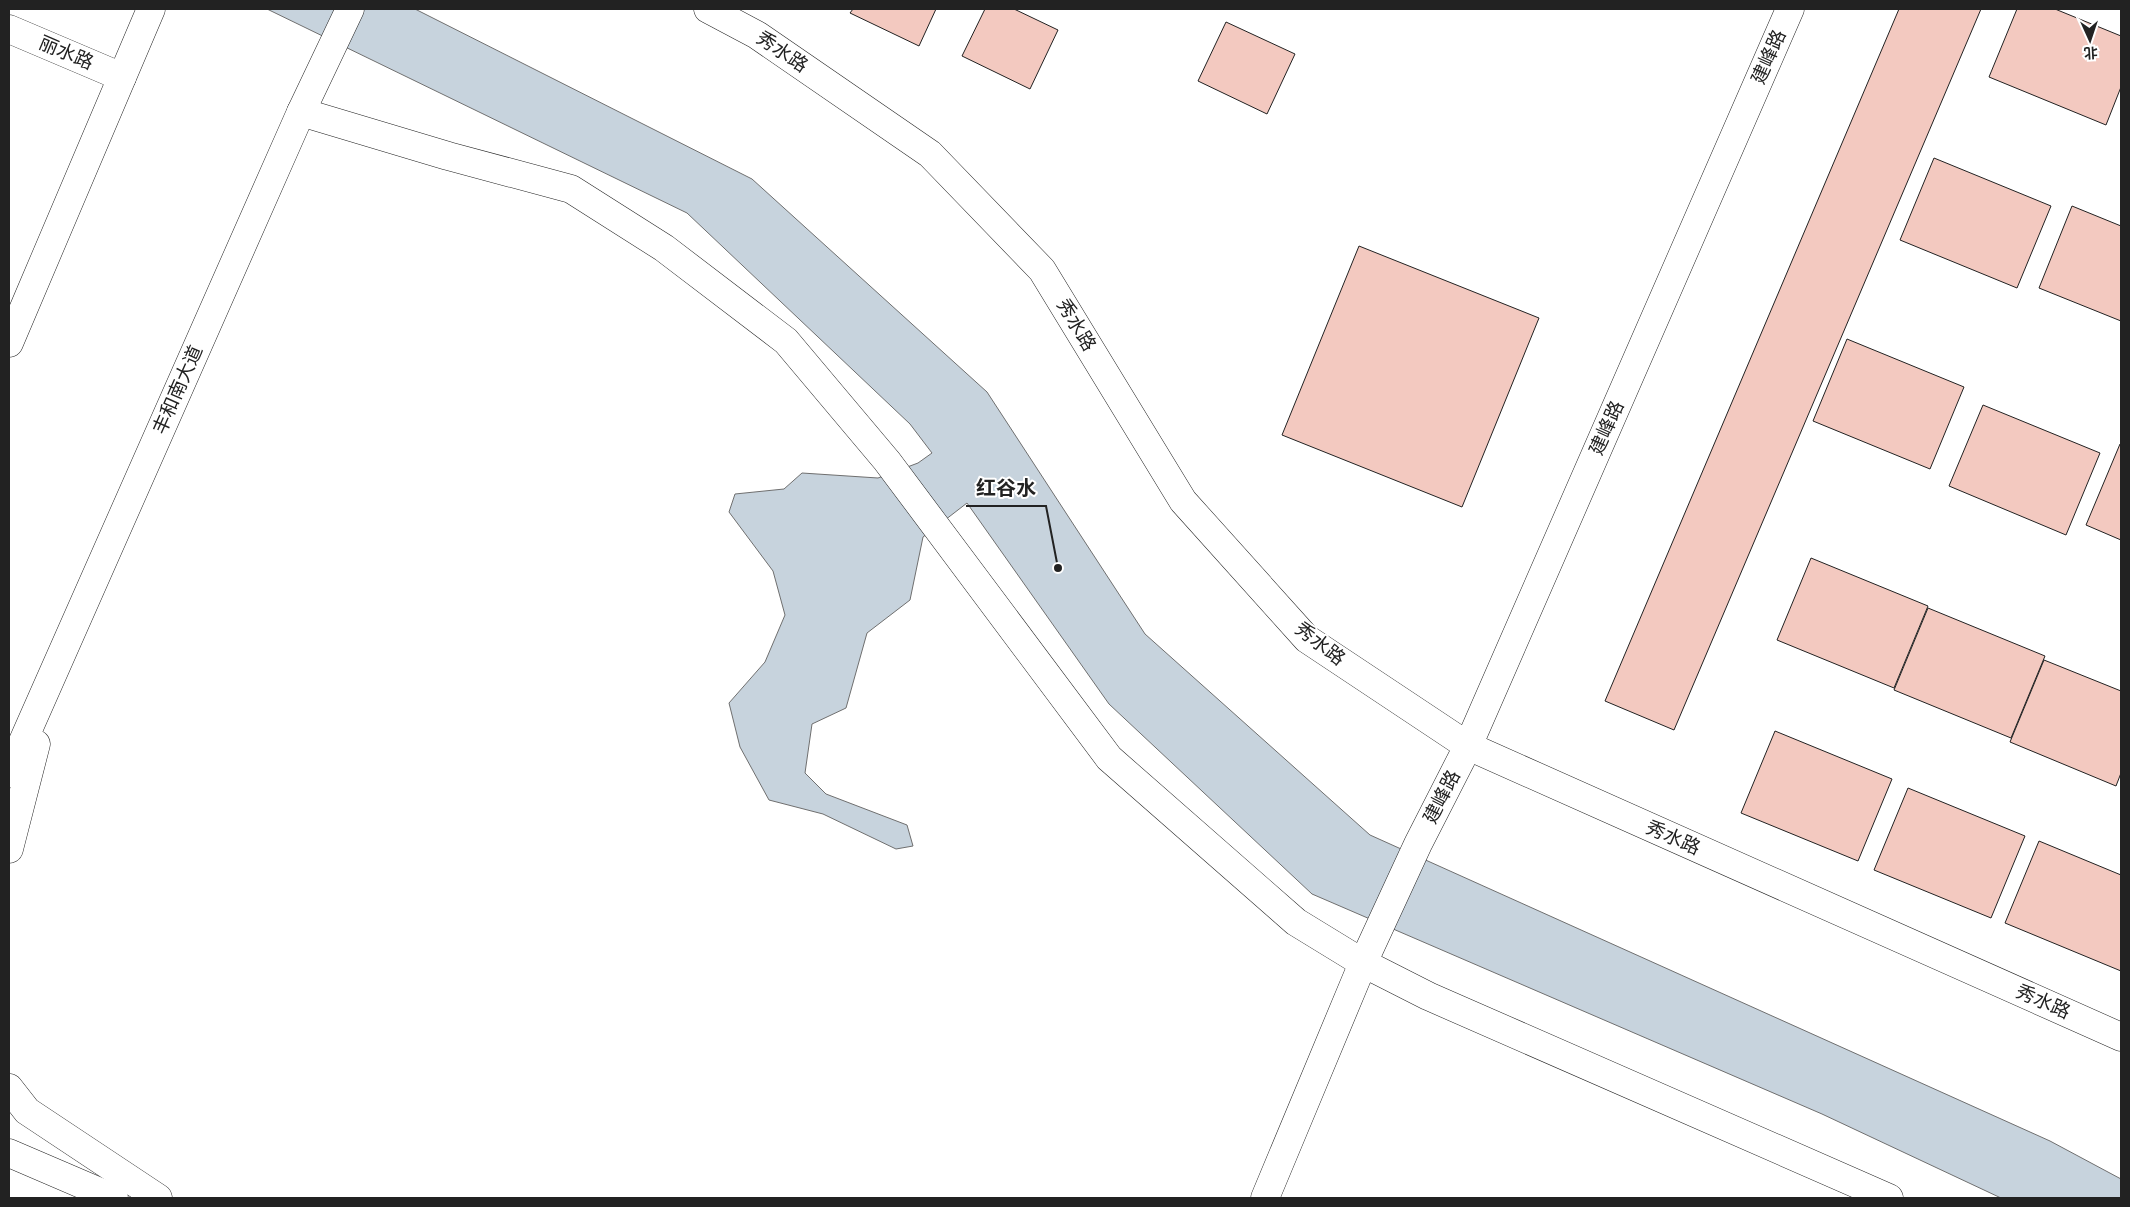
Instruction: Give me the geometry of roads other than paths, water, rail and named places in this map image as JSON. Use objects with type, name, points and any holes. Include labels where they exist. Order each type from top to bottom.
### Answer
[{"type":"street","points":[[9,343],[151,9]]},
{"type":"street","name":"丰和南大道","points":[[9,772],[301,112],[350,9]]},
{"type":"street","name":"秀水路","points":[[708,9],[757,35],[930,154],[1042,270],[1183,501],[1307,639],[1468,746],[2121,1037]]},
{"type":"street","name":"建峰路","points":[[1362,963],[1418,844],[1468,746],[1790,9]]},
{"type":"street","name":"丽水路","points":[[9,29],[122,77]]},
{"type":"street","points":[[301,112],[448,156],[572,189],[664,248],[786,341],[887,461],[1109,758],[1296,922],[1362,963],[1428,996],[1890,1198]]},
{"type":"street","points":[[9,849],[56,665]]},
{"type":"street","points":[[1265,1198],[1362,963]]},
{"type":"street","points":[[9,1088],[27,1111],[158,1198]]},
{"type":"street","points":[[9,1152],[114,1198]]},
{"type":"place","name":"红谷水","points":[[1058,568]]}]
